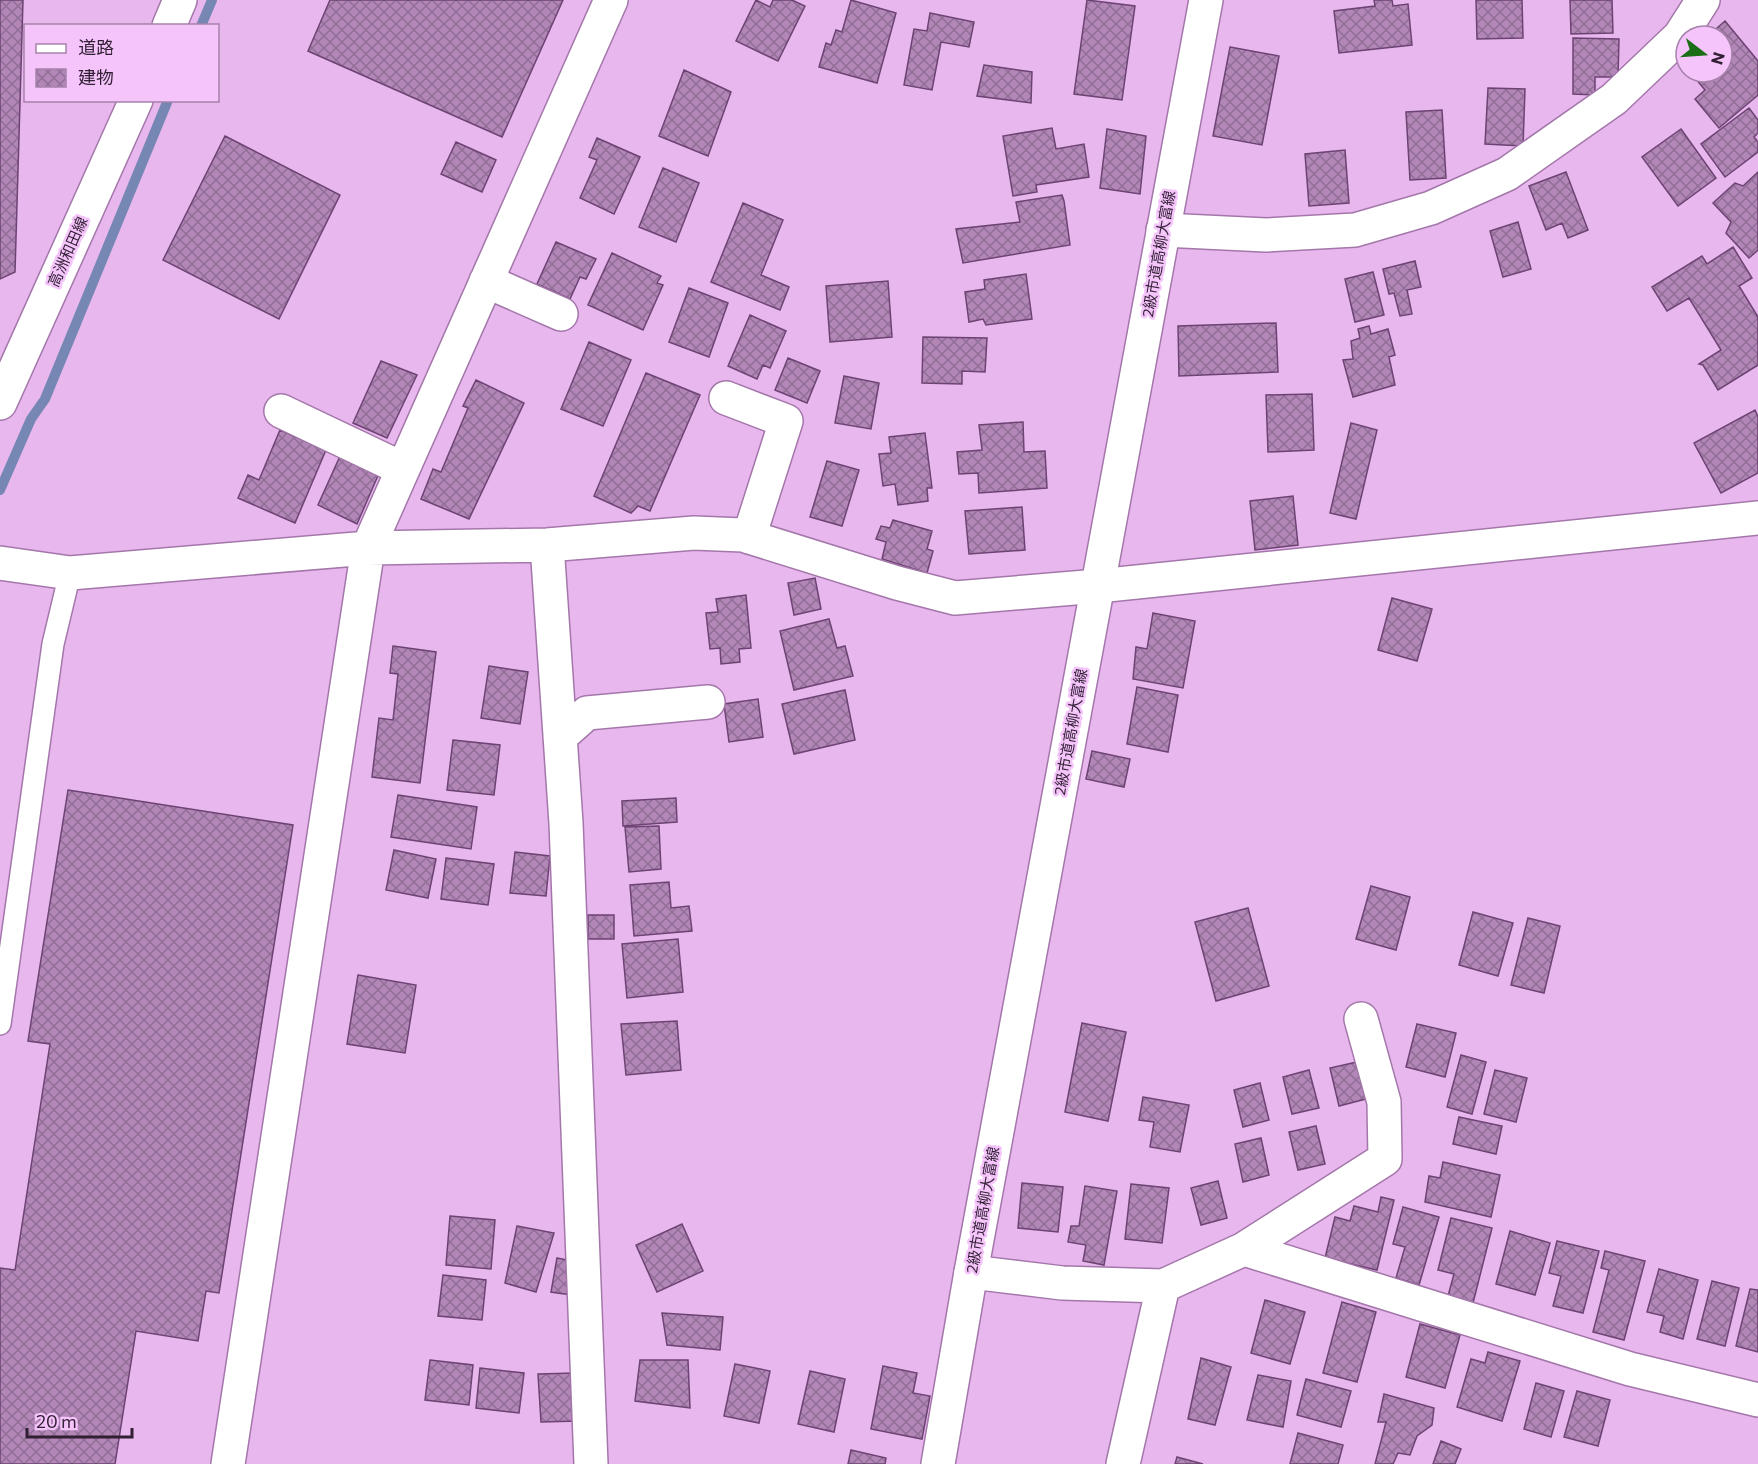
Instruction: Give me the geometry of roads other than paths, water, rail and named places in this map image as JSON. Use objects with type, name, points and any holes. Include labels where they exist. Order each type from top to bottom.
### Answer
[{"type":"street","points":[[170,24],[180,0]]},
{"type":"street","points":[[228,1464],[368,548],[611,0]]},
{"type":"street","name":"2級市道高柳大富線","points":[[938,1464],[971,1272],[1206,0]]},
{"type":"street","points":[[1163,230],[1266,236],[1355,230],[1431,208],[1508,174],[1614,99],[1680,36],[1703,0]]},
{"type":"street","name":"高洲和田線","points":[[0,403],[135,102]]},
{"type":"street","points":[[486,281],[561,314]]},
{"type":"street","points":[[726,398],[786,421],[749,537]]},
{"type":"street","points":[[281,411],[403,469]]},
{"type":"street","points":[[6,564],[70,573],[368,548],[547,544],[694,533],[743,535],[897,583],[955,598],[1098,586],[1758,518]]},
{"type":"street","points":[[547,544],[567,847],[591,1464]]},
{"type":"street","points":[[560,736],[587,713],[708,702]]},
{"type":"street","points":[[971,1272],[1062,1283],[1163,1286],[1244,1249],[1385,1159],[1384,1102],[1361,1019]]},
{"type":"street","points":[[1244,1249],[1630,1369],[1758,1400]]},
{"type":"street","points":[[1124,1464],[1163,1286]]},
{"type":"lane","points":[[0,1024],[53,644],[70,573]]},
{"type":"waterway","points":[[202,24],[212,0]]},
{"type":"waterway","points":[[0,490],[31,419],[45,399],[167,102]]}]
